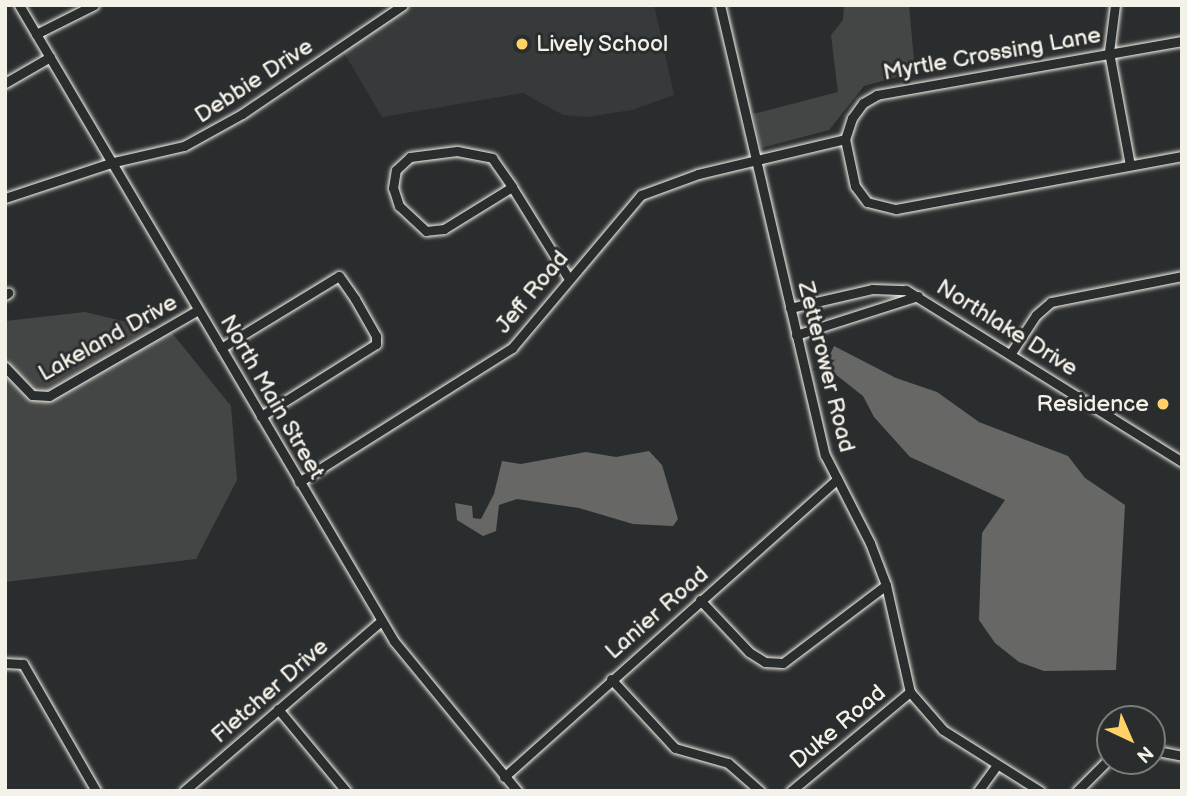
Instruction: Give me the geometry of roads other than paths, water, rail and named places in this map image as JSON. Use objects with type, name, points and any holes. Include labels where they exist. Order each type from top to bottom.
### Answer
[{"type":"street","name":"North Main Street","points":[[19,5],[114,162],[381,621],[440,701],[517,791]]},
{"type":"street","points":[[36,34],[94,5]]},
{"type":"street","name":"Debbie Drive","points":[[5,198],[114,162],[167,152],[212,132],[402,5]]},
{"type":"street","name":"Zetterower Road","points":[[720,5],[825,455],[870,543],[886,585],[910,692],[943,730],[1040,791]]},
{"type":"street","points":[[1115,5],[1109,52],[1130,165]]},
{"type":"street","name":"Myrtle Crossing Lane","points":[[845,139],[863,103],[877,94],[1182,41]]},
{"type":"street","points":[[5,83],[50,57]]},
{"type":"street","points":[[845,139],[855,186],[867,202],[896,209],[1182,156]]},
{"type":"street","name":"Jeff Road","points":[[299,482],[495,362],[523,337],[641,195],[660,186],[756,159],[845,139]]},
{"type":"street","points":[[512,187],[444,229],[426,231],[399,206],[393,179],[410,158],[475,151],[492,158],[512,187],[569,279]]},
{"type":"street","points":[[221,348],[339,276],[376,337],[376,344],[261,416]]},
{"type":"street","points":[[1011,353],[1036,315],[1051,302],[1182,276]]},
{"type":"street","name":"Northlake Drive","points":[[790,308],[872,289],[893,288],[918,296],[1182,461]]},
{"type":"street","name":"Northlake Drive","points":[[796,335],[918,296]]},
{"type":"street","name":"Lakeland Drive","points":[[5,367],[32,395],[49,396],[198,310]]},
{"type":"street","name":"Lanier Road","points":[[504,777],[837,479]]},
{"type":"street","points":[[700,600],[749,652],[765,662],[783,663],[886,585]]},
{"type":"street","name":"Fletcher Drive","points":[[184,791],[381,621]]},
{"type":"street","points":[[5,663],[23,664],[96,791]]},
{"type":"street","points":[[611,679],[675,748],[728,763],[760,791]]},
{"type":"street","name":"Duke Road","points":[[791,791],[910,692]]},
{"type":"street","points":[[278,709],[346,791]]},
{"type":"street","points":[[978,791],[998,765]]},
{"type":"street","points":[[1077,791],[1096,772]]},
{"type":"place","name":"Lively School","points":[[522,44]]},
{"type":"place","name":"Residence","points":[[1163,404]]}]
